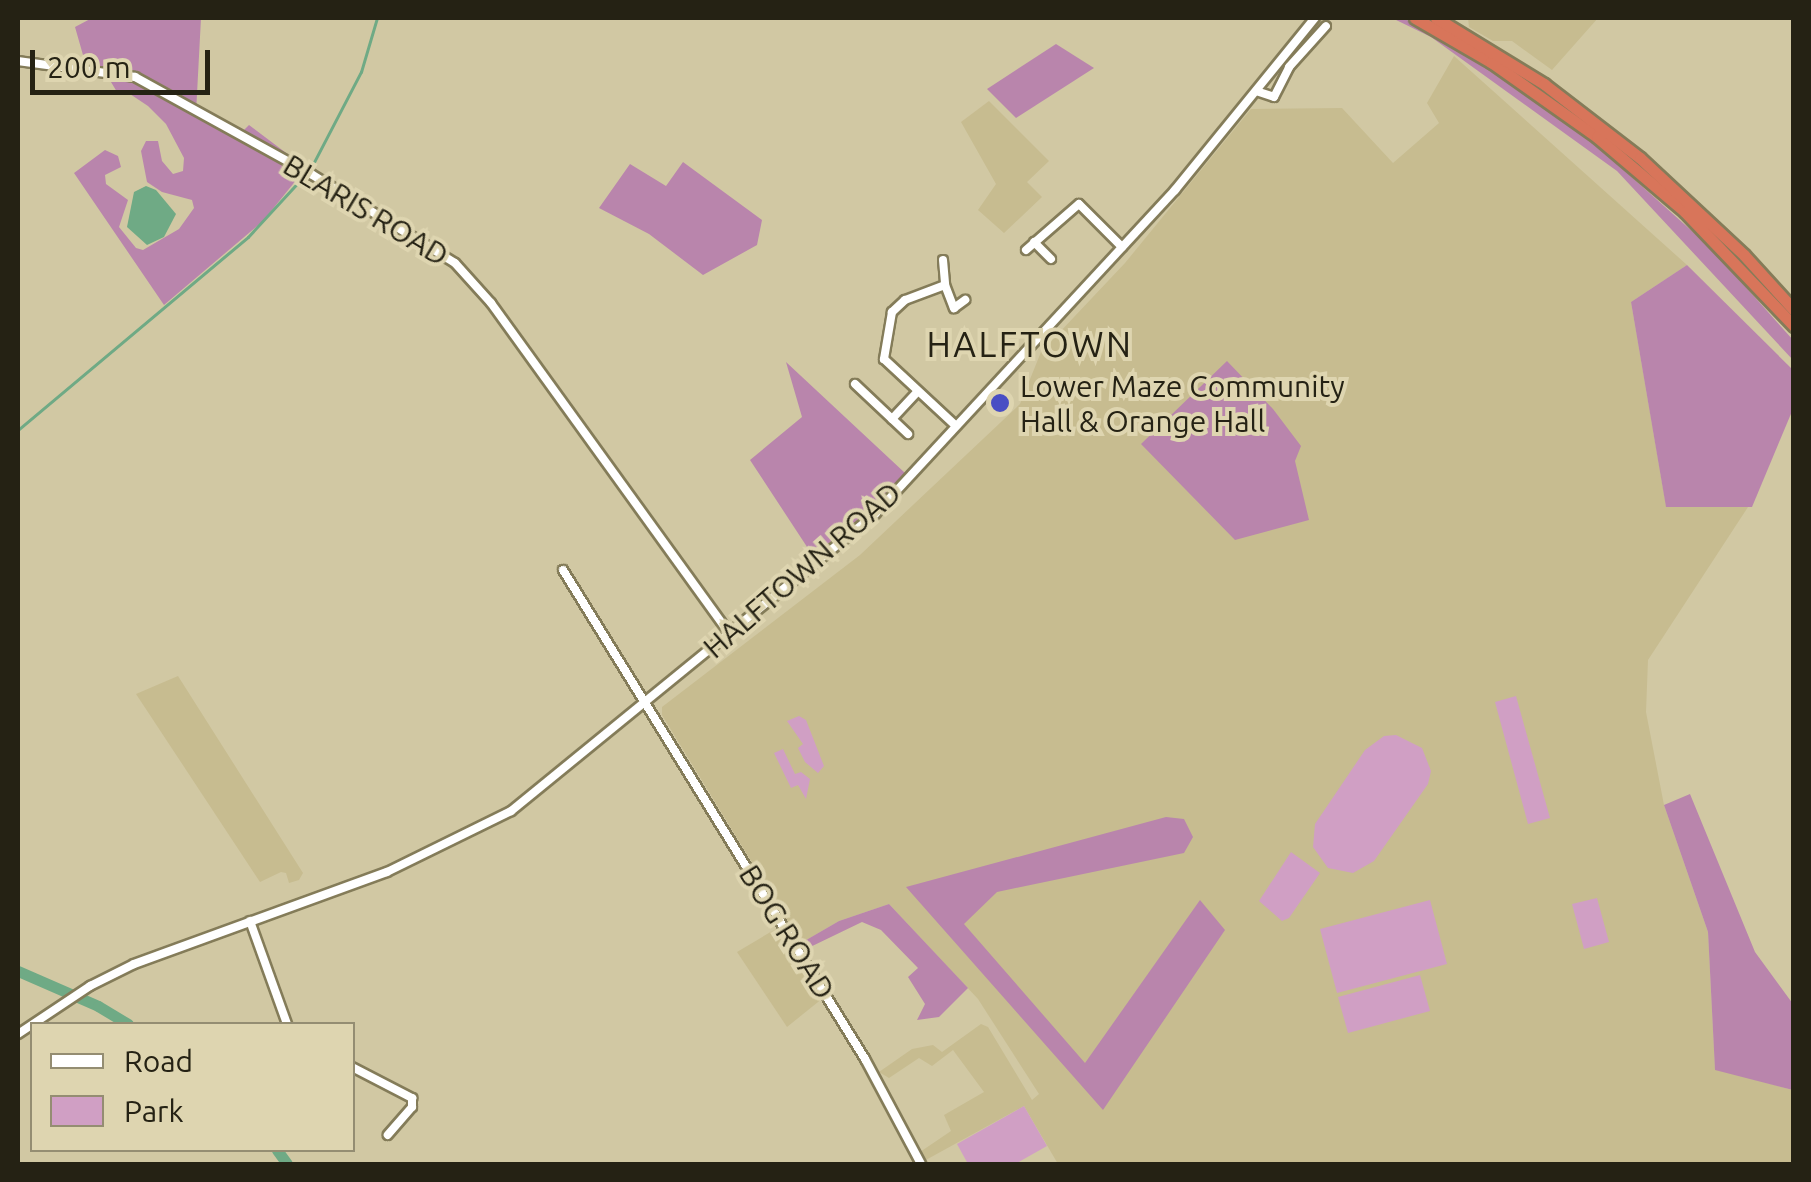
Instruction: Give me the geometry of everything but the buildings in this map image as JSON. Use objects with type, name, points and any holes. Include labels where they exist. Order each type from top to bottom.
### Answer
[{"type":"highway","points":[[1416,18],[1491,62],[1597,137],[1685,212],[1794,326]]},
{"type":"highway","points":[[1436,18],[1544,84],[1640,158],[1744,256],[1794,310]]},
{"type":"street","name":"HALFTOWN ROAD","points":[[36,1022],[90,986],[250,921],[387,872],[497,820],[875,514],[1206,155],[1315,18]]},
{"type":"street","name":"HALFTOWN ROAD","points":[[1256,91],[1274,97],[1289,67],[1326,26]]},
{"type":"street","name":"BLARIS ROAD","points":[[18,61],[135,77],[310,174],[455,263],[491,303],[730,634]]},
{"type":"street","points":[[1026,250],[1079,204],[1122,247]]},
{"type":"street","points":[[1034,242],[1051,260]]},
{"type":"street","points":[[944,260],[945,286],[954,308],[966,300]]},
{"type":"street","points":[[945,286],[905,300],[890,318],[884,360],[956,426]]},
{"type":"street","points":[[855,384],[908,434]]},
{"type":"street","points":[[892,419],[918,391]]},
{"type":"street","name":"BOG ROAD","points":[[563,570],[886,1094],[922,1164]]},
{"type":"street","points":[[250,921],[287,1022]]},
{"type":"street","points":[[355,1070],[412,1098],[412,1107],[388,1135]]},
{"type":"shaded area","points":[[92,18],[201,18],[196,113],[241,133],[249,125],[306,168],[263,221],[164,305],[74,173],[105,150],[118,156],[121,167],[105,175],[106,184],[128,200],[119,227],[136,248],[143,250],[179,229],[194,208],[192,200],[162,192],[147,182],[141,151],[146,141],[158,141],[162,161],[173,174],[183,171],[184,158],[166,124],[148,106],[130,94],[117,92],[102,67],[85,62],[75,27]]},
{"type":"shaded area","points":[[1392,18],[1403,18],[1437,36],[1578,129],[1712,249],[1793,340],[1793,360],[1617,171],[1431,37]]},
{"type":"shaded area","points":[[1468,18],[1598,18],[1552,70],[1512,41],[1493,41],[1469,27]]},
{"type":"shaded area","points":[[1056,44],[1094,68],[1016,118],[987,89]]},
{"type":"shaded area","points":[[1454,56],[1687,265],[1631,302],[1666,506],[1748,507],[1648,660],[1646,712],[1664,805],[1708,932],[1715,1069],[1793,1090],[1793,1164],[1058,1164],[1024,1106],[924,1161],[920,1152],[951,1131],[944,1115],[984,1092],[953,1050],[932,1066],[919,1058],[889,1078],[879,1072],[912,1049],[933,1045],[942,1052],[981,1024],[988,1027],[1032,1100],[1039,1094],[978,999],[889,904],[839,921],[801,943],[662,715],[662,707],[860,555],[1020,404],[1041,352],[1125,263],[1251,109],[1342,108],[1393,163],[1439,123],[1427,103]]},
{"type":"shaded area","points":[[989,101],[1049,161],[1027,182],[1042,197],[1004,233],[978,210],[996,184],[961,122]]},
{"type":"shaded area","points":[[683,162],[762,220],[757,245],[703,275],[649,234],[599,208],[630,164],[666,186]]},
{"type":"shaded area","points":[[146,186],[156,190],[176,214],[164,237],[147,245],[127,227],[134,192]]},
{"type":"shaded area","points":[[1687,265],[1793,370],[1793,409],[1752,507],[1666,507],[1631,302]]},
{"type":"shaded area","points":[[1227,361],[1273,409],[1301,446],[1295,461],[1309,520],[1235,540],[1141,444]]},
{"type":"shaded area","points":[[786,362],[905,473],[883,499],[813,556],[750,460],[802,417]]},
{"type":"shaded area","points":[[178,676],[303,873],[299,880],[289,883],[286,873],[281,872],[260,882],[136,694]]},
{"type":"shaded area","points":[[1690,794],[1755,952],[1793,1004],[1793,1090],[1715,1070],[1708,932],[1664,805]]},
{"type":"shaded area","points":[[1166,817],[1184,819],[1193,837],[1184,853],[997,892],[964,924],[1085,1063],[1200,900],[1225,930],[1103,1110],[906,887]]},
{"type":"shaded area","points":[[889,904],[968,988],[939,1017],[917,1020],[925,1004],[908,977],[918,968],[881,930],[862,922],[804,950],[801,943],[839,921]]},
{"type":"shaded area","points":[[779,927],[823,998],[787,1027],[737,952]]},
{"type":"green space","points":[[1516,696],[1550,818],[1528,824],[1495,702]]},
{"type":"green space","points":[[799,716],[806,720],[824,766],[818,773],[805,762],[798,748],[803,744],[787,721]]},
{"type":"green space","points":[[1396,735],[1422,748],[1431,771],[1428,784],[1374,861],[1353,873],[1328,868],[1313,847],[1315,824],[1365,750],[1384,736]]},
{"type":"green space","points":[[783,749],[795,774],[801,772],[810,779],[806,799],[798,785],[791,788],[774,753]]},
{"type":"green space","points":[[1291,852],[1320,873],[1289,918],[1282,921],[1259,901]]},
{"type":"green space","points":[[1597,898],[1609,942],[1584,949],[1572,904]]},
{"type":"green space","points":[[1430,900],[1447,964],[1337,993],[1320,929]]},
{"type":"green space","points":[[1420,975],[1430,1011],[1348,1033],[1338,997]]},
{"type":"green space","points":[[1024,1106],[1047,1146],[1015,1164],[968,1164],[957,1144]]},
{"type":"waterway","points":[[312,166],[361,72],[377,18]]},
{"type":"waterway","points":[[18,430],[248,237],[304,176]]},
{"type":"waterway","points":[[18,971],[125,1022]]},
{"type":"waterway","points":[[278,1152],[287,1164]]},
{"type":"waterway","points":[[281,1157],[283,1164]]},
{"type":"place","name":"Lower Maze Community Hall & Orange Hall","points":[[1000,403]]},
{"type":"district","name":"HALFTOWN","points":[[1030,344]]}]
